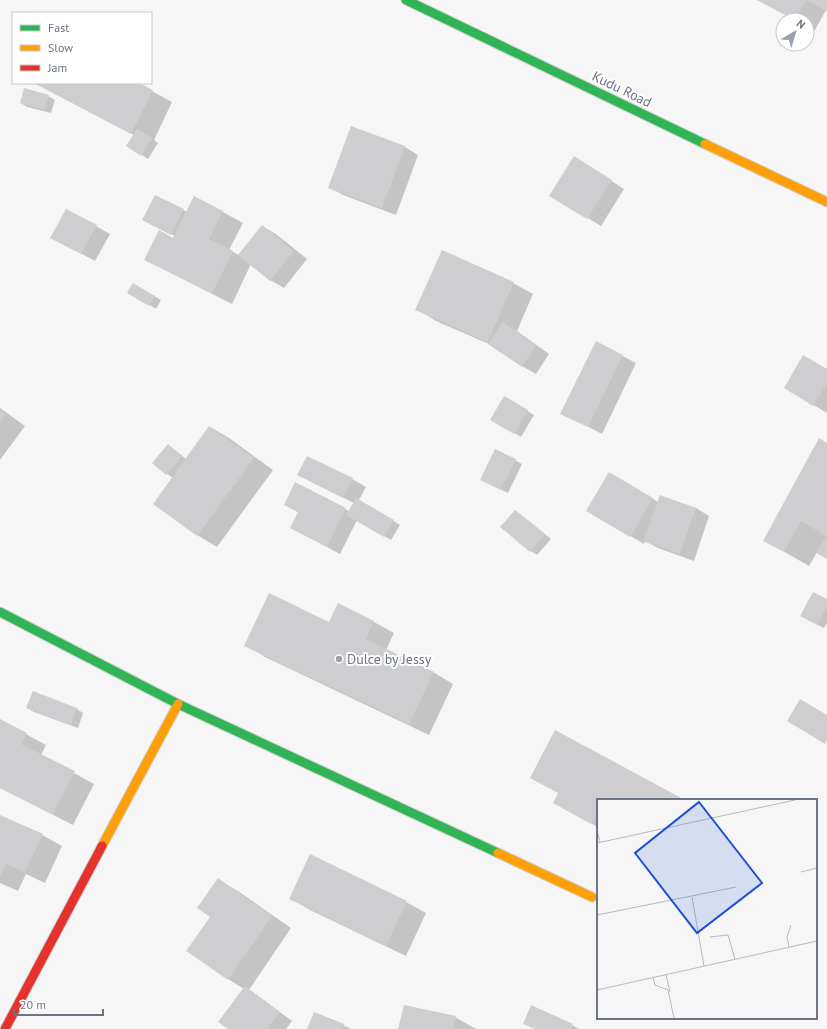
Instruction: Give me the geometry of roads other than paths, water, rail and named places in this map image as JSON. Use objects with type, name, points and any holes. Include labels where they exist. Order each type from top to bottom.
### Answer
[{"type":"street","name":"Kudu Road","points":[[406,0],[827,202]]},
{"type":"street","points":[[0,612],[178,704],[592,897]]},
{"type":"street","points":[[5,1029],[178,704]]},
{"type":"place","name":"Dulce by Jessy","points":[[339,659]]}]
